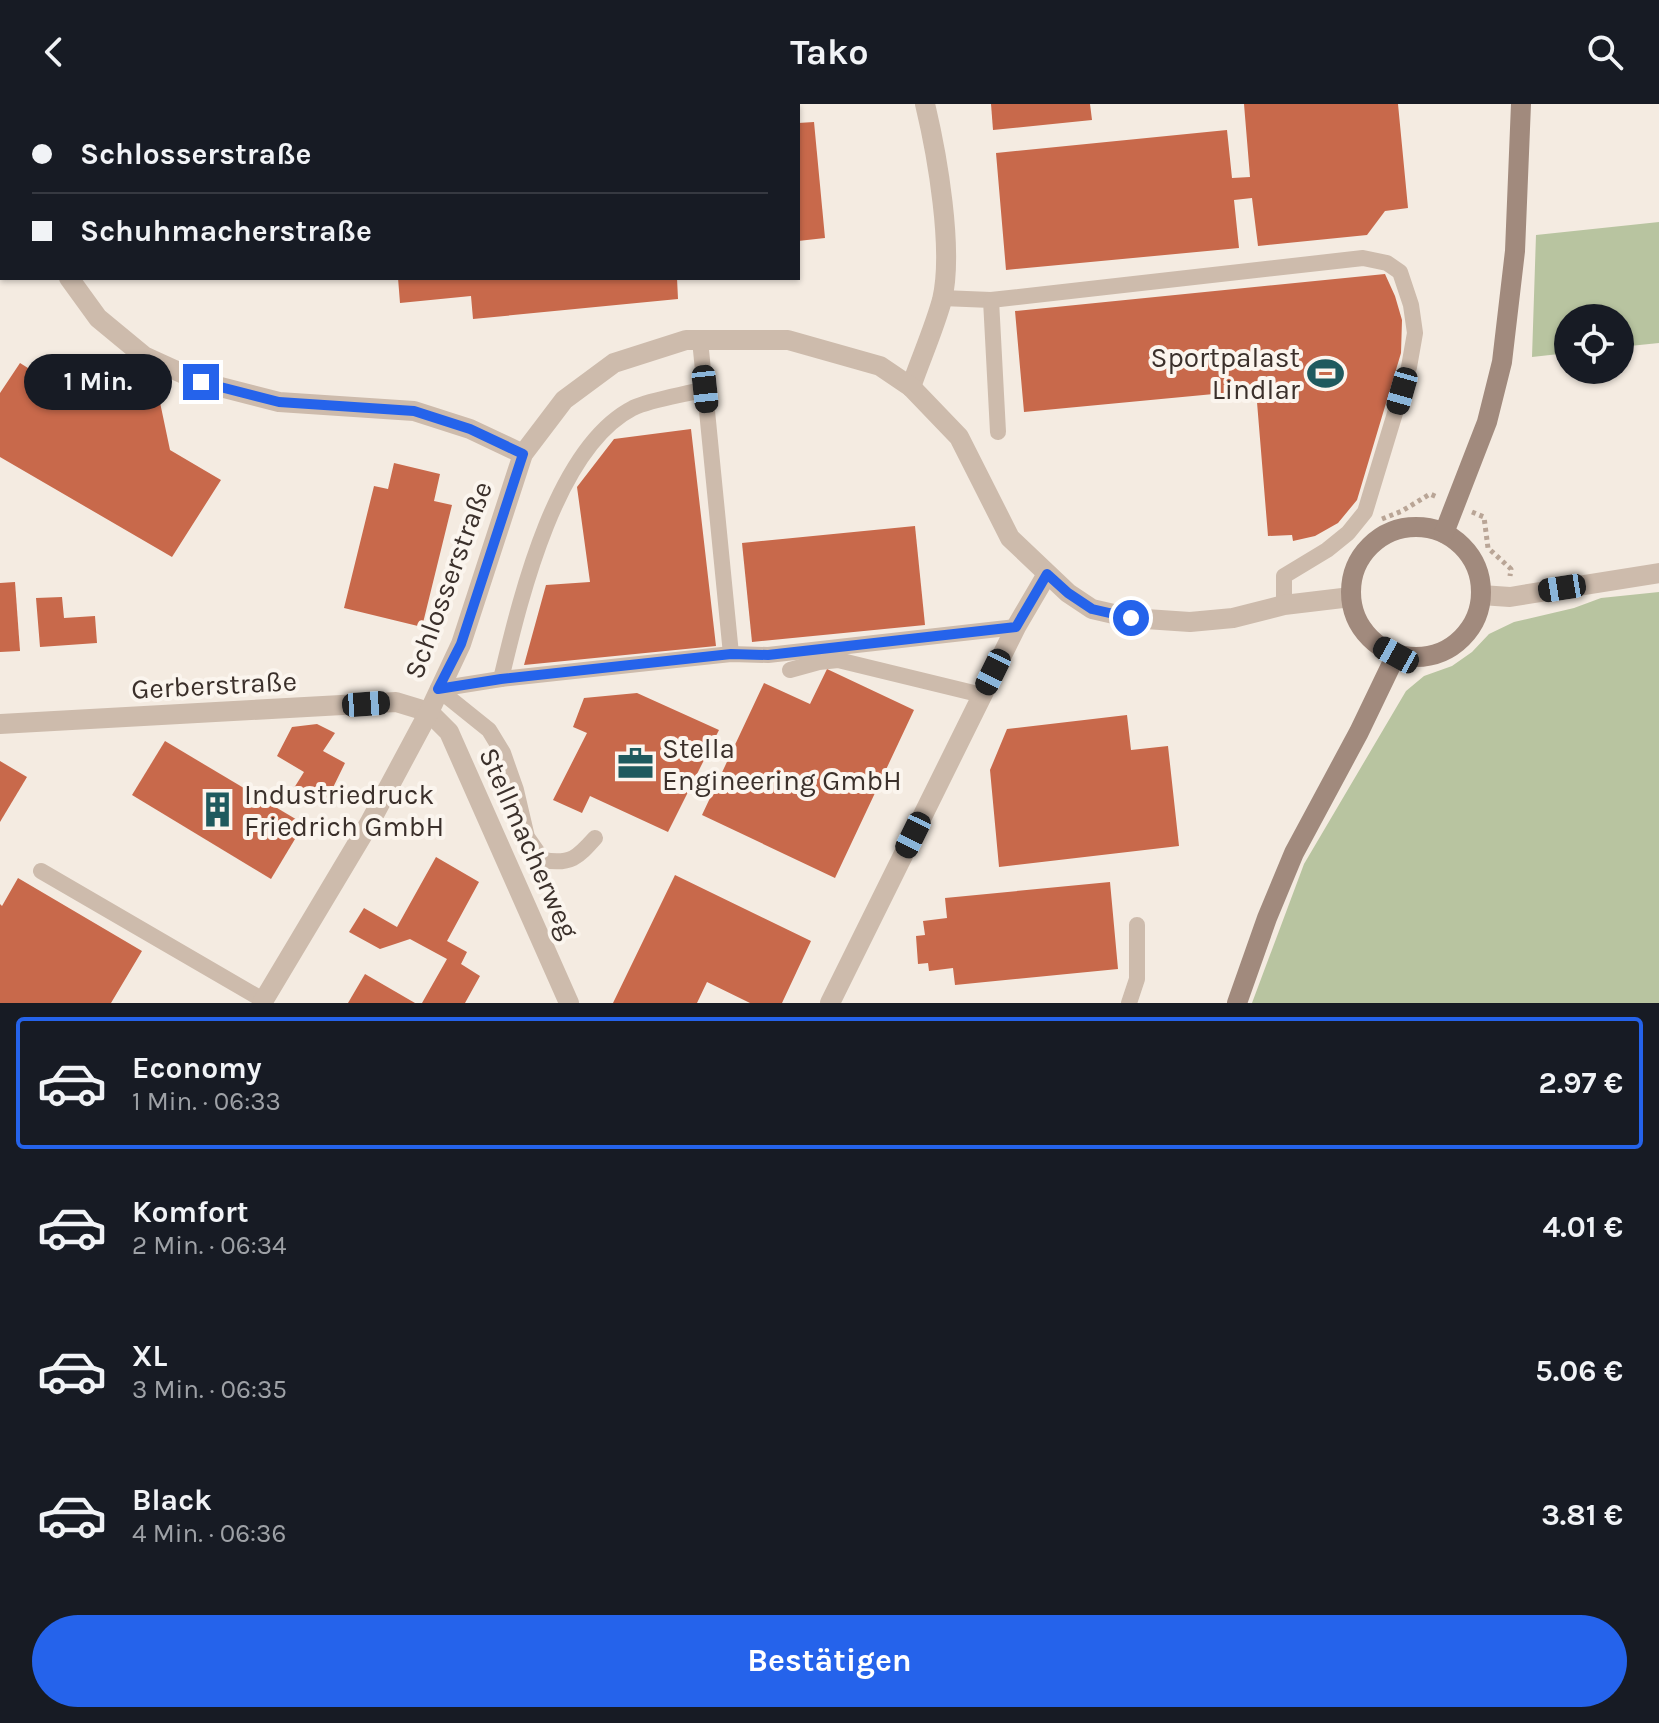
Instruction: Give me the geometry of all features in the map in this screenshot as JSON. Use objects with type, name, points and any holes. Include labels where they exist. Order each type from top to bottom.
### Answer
[{"type":"main road","points":[[1444,533],[1487,422],[1502,362],[1515,251],[1521,104]]},
{"type":"main road","points":[[1415,527],[1444,533],[1471,555],[1481,584],[1481,595],[1478,615],[1471,628],[1449,649],[1426,657],[1396,655],[1375,643],[1366,634],[1354,611],[1351,597],[1360,558],[1378,539],[1402,528],[1415,527]]},
{"type":"main road","points":[[1237,1003],[1294,853],[1396,655]]},
{"type":"street","points":[[911,387],[942,298],[946,241],[925,104]]},
{"type":"street","points":[[70,280],[98,318],[144,356],[201,382],[279,402],[414,411],[470,429],[523,454]]},
{"type":"street","name":"Schlosserstraße","points":[[263,1002],[369,824],[429,712],[461,644],[523,454],[564,400],[614,363],[686,340],[788,340],[880,366],[911,387],[959,437],[1010,538],[1068,593],[1092,609],[1131,618],[1190,622],[1233,618],[1284,605],[1351,597]]},
{"type":"street","points":[[1481,595],[1510,597],[1659,573]]},
{"type":"street","points":[[830,1003],[1016,627],[1047,574]]},
{"type":"street","name":"Gerberstraße","points":[[0,724],[396,702],[429,712]]},
{"type":"street","name":"Stellmacherweg","points":[[429,712],[449,732],[569,1003]]},
{"type":"lane","points":[[942,298],[991,300],[1363,258],[1387,263],[1400,272],[1411,305],[1415,333],[1409,367],[1365,512],[1348,533],[1327,550],[1284,576],[1284,605]]},
{"type":"lane","points":[[991,300],[998,432]]},
{"type":"lane","points":[[700,340],[731,654]]},
{"type":"lane","points":[[501,679],[536,554],[574,469],[599,435],[633,408],[705,389]]},
{"type":"lane","points":[[438,689],[501,679],[731,654],[768,655],[1016,627]]},
{"type":"lane","points":[[790,670],[838,660],[982,695]]},
{"type":"lane","points":[[438,689],[489,730],[503,753],[527,837],[543,860],[558,863],[578,857],[595,838]]},
{"type":"lane","points":[[41,871],[263,1002]]},
{"type":"lane","points":[[1129,1003],[1137,979],[1137,925]]},
{"type":"path","points":[[1373,523],[1402,511],[1430,494],[1484,517],[1488,548],[1511,569],[1510,597]]},
{"type":"green space","points":[[1659,222],[1659,343],[1634,346],[1634,304],[1554,304],[1554,355],[1532,357],[1536,235]]},
{"type":"green space","points":[[1659,592],[1659,1003],[1252,1003],[1304,864],[1406,691],[1424,676],[1452,666],[1472,652],[1489,634],[1514,622],[1574,608],[1601,598]]},
{"type":"building","points":[[991,104],[1090,104],[1092,120],[993,130]]},
{"type":"building","points":[[1244,104],[1398,104],[1408,208],[1385,211],[1367,235],[1258,246],[1252,198],[1234,200],[1239,248],[1006,270],[996,153],[1227,130],[1232,178],[1250,177]]},
{"type":"building","points":[[814,122],[825,238],[800,241],[800,123]]},
{"type":"building","points":[[1385,274],[1402,320],[1401,353],[1357,500],[1338,523],[1315,536],[1293,541],[1292,535],[1268,536],[1256,390],[1024,412],[1015,311]]},
{"type":"building","points":[[398,280],[677,280],[678,299],[473,319],[471,296],[400,303]]},
{"type":"building","points":[[20,363],[95,410],[157,388],[170,450],[221,480],[172,557],[0,457],[0,393]]},
{"type":"building","points":[[691,429],[716,646],[524,665],[546,585],[590,582],[577,487],[614,439]]},
{"type":"building","points":[[394,463],[440,474],[434,501],[452,505],[422,627],[344,608],[374,486],[388,489]]},
{"type":"building","points":[[915,526],[925,625],[752,642],[742,543]]},
{"type":"building","points":[[15,582],[20,651],[0,652],[0,583]]},
{"type":"building","points":[[62,597],[64,618],[95,616],[97,643],[40,647],[36,598]]},
{"type":"building","points":[[827,669],[914,710],[835,878],[702,815],[764,683],[810,704]]},
{"type":"building","name":"Stella Engineering GmbH","points":[[637,693],[719,730],[668,832],[590,796],[582,813],[553,800],[587,733],[573,727],[584,698]]},
{"type":"building","points":[[1127,715],[1131,750],[1168,746],[1179,846],[999,867],[990,770],[1007,729]]},
{"type":"building","points":[[317,724],[335,733],[323,751],[345,763],[324,806],[294,788],[304,772],[277,756],[292,727]]},
{"type":"building","name":"Industriedruck Friedrich GmbH","points":[[165,741],[304,824],[271,879],[132,795]]},
{"type":"building","points":[[0,761],[27,777],[0,822]]},
{"type":"building","points":[[436,857],[479,882],[447,941],[467,952],[461,964],[480,976],[465,1003],[422,1003],[447,959],[410,939],[380,949],[349,932],[364,908],[397,927]]},
{"type":"building","points":[[675,875],[811,941],[782,1003],[750,1003],[707,982],[697,1003],[613,1003]]},
{"type":"building","points":[[18,878],[142,951],[111,1003],[0,1003],[0,904],[2,906]]},
{"type":"building","points":[[1110,882],[1118,969],[955,985],[953,968],[929,971],[928,963],[918,964],[916,936],[925,935],[923,921],[947,918],[945,898]]},
{"type":"building","points":[[365,974],[415,1003],[348,1003]]},
{"type":"place","name":"Sportpalast Lindlar","points":[[1326,373]]},
{"type":"place","name":"Stella Engineering GmbH","points":[[636,764]]},
{"type":"place","name":"Industriedruck Friedrich GmbH","points":[[218,810]]},
{"type":"route","points":[[201,382],[279,402],[414,411],[470,429],[523,454],[461,644],[438,689],[501,679],[644,666],[731,654],[768,655],[1016,627],[1047,574],[1092,609],[1131,618]]}]
